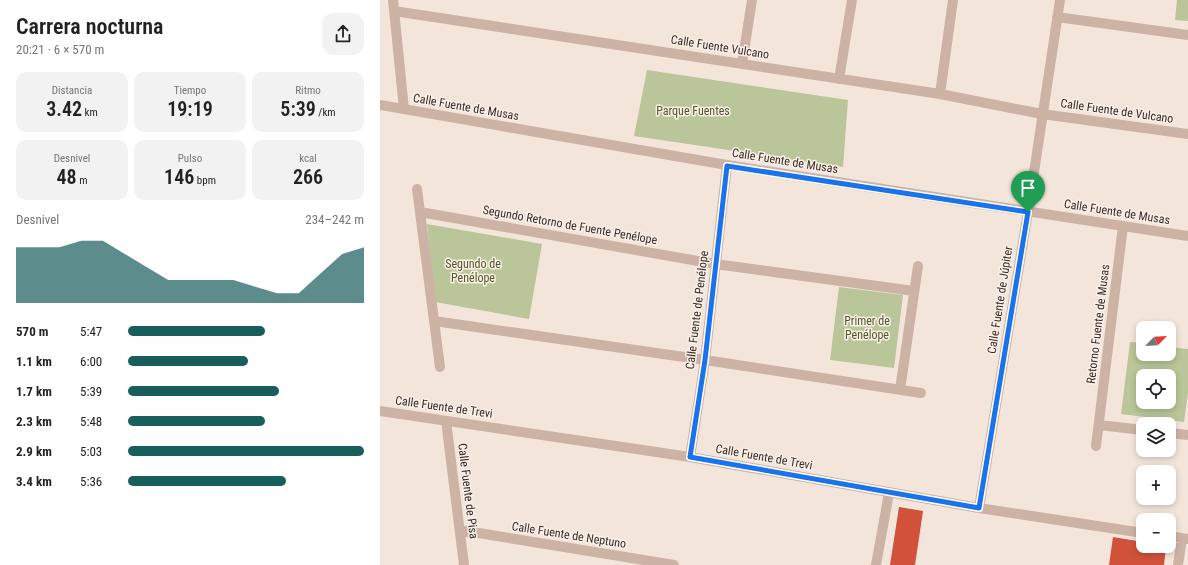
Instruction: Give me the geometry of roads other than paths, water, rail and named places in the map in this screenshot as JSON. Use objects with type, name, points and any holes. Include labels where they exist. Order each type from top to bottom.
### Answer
[{"type":"street","points":[[392,0],[404,109]]},
{"type":"street","points":[[742,64],[752,0]]},
{"type":"street","points":[[840,79],[852,0]]},
{"type":"street","points":[[940,94],[953,0]]},
{"type":"street","name":"Calle Fuente de Júpiter","points":[[979,508],[1028,212],[1060,0]]},
{"type":"street","name":"Calle Fuente Vulcano","points":[[394,11],[940,94],[1042,114]]},
{"type":"street","points":[[1057,17],[1188,35]]},
{"type":"street","name":"Calle Fuente de Musas","points":[[380,105],[727,166],[1188,236]]},
{"type":"street","name":"Calle Fuente de Vulcano","points":[[1042,114],[1188,134]]},
{"type":"street","name":"Calle Fuente de Penélope","points":[[690,457],[705,360],[727,166]]},
{"type":"street","points":[[417,189],[440,367]]},
{"type":"street","name":"Segundo Retorno de Fuente Penélope","points":[[420,212],[715,264],[914,291]]},
{"type":"street","name":"Retorno Fuente de Musas","points":[[1096,446],[1123,226]]},
{"type":"street","points":[[900,390],[918,266]]},
{"type":"street","points":[[434,321],[921,393]]},
{"type":"street","name":"Calle Fuente de Trevi","points":[[380,411],[690,457],[979,508],[1136,532]]},
{"type":"street","name":"Calle Fuente de Pisa","points":[[446,421],[464,565]]},
{"type":"street","points":[[1099,424],[1136,429]]},
{"type":"street","points":[[1176,434],[1188,435]]},
{"type":"street","points":[[876,565],[890,493]]},
{"type":"street","name":"Calle Fuente de Neptuno","points":[[460,530],[674,565]]},
{"type":"street","points":[[1178,565],[1185,539]]},
{"type":"park label","name":"Parque Fuentes","points":[[693,111]]},
{"type":"park label","name":"Segundo de Penélope","points":[[473,271]]},
{"type":"park label","name":"Primer de Penélope","points":[[867,328]]}]
